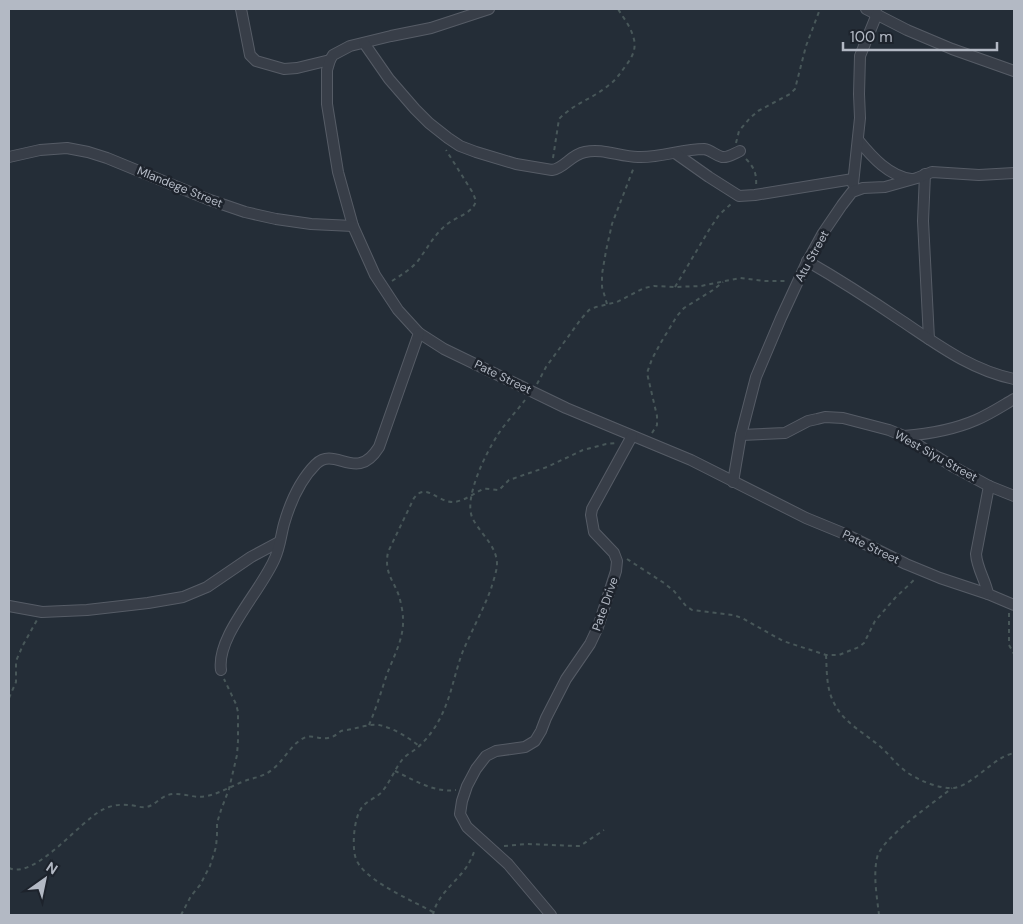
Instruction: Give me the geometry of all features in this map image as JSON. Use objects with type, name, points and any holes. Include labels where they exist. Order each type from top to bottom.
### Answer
[{"type":"street","points":[[241,9],[250,55],[256,61],[284,69],[297,68],[330,60],[338,51],[350,46],[431,28],[488,9]]},
{"type":"street","points":[[866,9],[907,30],[952,49],[1014,71]]},
{"type":"street","points":[[877,14],[860,56],[859,141],[852,192],[863,188],[885,187],[940,171],[979,175],[1014,173]]},
{"type":"street","points":[[364,43],[389,79],[429,123],[460,146],[516,164],[557,170],[574,156],[590,151],[638,158],[705,149],[722,157],[740,151]]},
{"type":"street","name":"Pate Street","points":[[330,60],[326,80],[327,104],[338,172],[353,226],[375,275],[398,310],[419,333],[444,349],[630,439],[646,441],[691,460],[806,518],[846,534],[906,564],[1012,604]]},
{"type":"street","points":[[859,141],[875,159],[893,173],[913,179]]},
{"type":"street","name":"Mlandege Street","points":[[9,157],[40,150],[67,148],[106,158],[207,199],[245,212],[311,224],[353,226]]},
{"type":"street","points":[[675,153],[739,196],[853,179]]},
{"type":"street","points":[[925,174],[923,221],[928,338]]},
{"type":"street","name":"Atu Street","points":[[733,482],[746,410],[756,377],[807,261],[823,233],[852,192]]},
{"type":"street","points":[[807,261],[857,291],[958,358],[980,369],[1014,379]]},
{"type":"street","points":[[221,670],[221,654],[225,642],[276,556],[284,524],[295,495],[304,479],[316,464],[323,459],[329,458],[357,464],[367,461],[375,454],[419,333]]},
{"type":"street","points":[[904,436],[937,432],[976,420],[1014,399]]},
{"type":"street","name":"West Siyu Street","points":[[741,434],[786,433],[808,421],[825,417],[843,418],[870,424],[904,436],[952,466],[989,486],[1014,496]]},
{"type":"street","points":[[614,553],[594,532],[591,515],[592,509],[630,439]]},
{"type":"street","points":[[988,594],[987,585],[976,554],[989,486]]},
{"type":"street","points":[[9,606],[42,612],[114,608],[183,596],[207,587],[251,557],[279,542]]},
{"type":"street","name":"Pate Drive","points":[[477,836],[467,827],[460,814],[467,786],[486,756],[508,748],[525,747],[535,740],[541,731],[566,679],[590,644],[598,627],[616,571],[617,561],[614,553]]},
{"type":"street","points":[[477,836],[508,864],[551,915]]},
{"type":"path","points":[[552,170],[558,119],[572,107],[609,86],[619,76],[634,52],[633,36],[618,9]]},
{"type":"path","points":[[755,195],[757,174],[740,151],[736,143],[736,136],[758,111],[790,94],[795,89],[806,46],[820,9]]},
{"type":"path","points":[[383,286],[406,272],[417,262],[436,235],[446,225],[469,212],[474,206],[476,200],[473,193],[446,149]]},
{"type":"path","points":[[607,305],[602,287],[606,251],[612,224],[638,158]]},
{"type":"path","points":[[674,287],[714,223],[739,196]]},
{"type":"path","points":[[433,912],[384,885],[367,874],[358,864],[354,850],[357,816],[365,804],[385,789],[394,771],[404,758],[427,738],[436,724],[452,690],[463,651],[484,607],[497,563],[492,546],[473,518],[470,510],[479,474],[498,434],[533,392],[546,367],[581,319],[590,310],[625,298],[644,288],[654,286],[701,286],[740,278],[764,281],[798,280]]},
{"type":"path","points":[[646,441],[657,425],[656,407],[647,373],[652,359],[677,316],[684,308],[725,280]]},
{"type":"path","points":[[369,725],[378,705],[402,633],[403,618],[399,596],[390,578],[386,560],[396,534],[418,493],[428,492],[446,501],[454,502],[485,489],[499,490],[509,480],[547,467],[583,450],[630,439]]},
{"type":"path","points":[[614,553],[629,560],[674,590],[686,606],[692,610],[733,615],[783,641],[826,654],[839,655],[864,643],[875,621],[923,571]]},
{"type":"path","points":[[1012,604],[1009,646],[1014,654]]},
{"type":"path","points":[[9,698],[16,682],[16,661],[19,653],[31,628],[42,612]]},
{"type":"path","points":[[826,654],[829,692],[840,714],[883,749],[900,768],[915,778],[952,788]]},
{"type":"path","points":[[181,915],[210,866],[216,846],[217,823],[229,788],[237,755],[238,712],[221,670]]},
{"type":"path","points":[[9,868],[20,870],[41,860],[102,809],[126,804],[149,807],[163,797],[173,794],[199,798],[243,781],[265,775],[303,738],[314,736],[326,739],[342,731],[369,725],[392,730],[419,746]]},
{"type":"path","points":[[879,915],[875,878],[880,849],[904,826],[952,788],[962,785],[1000,759],[1014,753]]},
{"type":"path","points":[[394,771],[439,790],[458,790],[467,786]]},
{"type":"path","points":[[489,846],[527,844],[580,846],[604,830]]},
{"type":"path","points":[[432,915],[439,900],[471,860],[477,836]]}]
